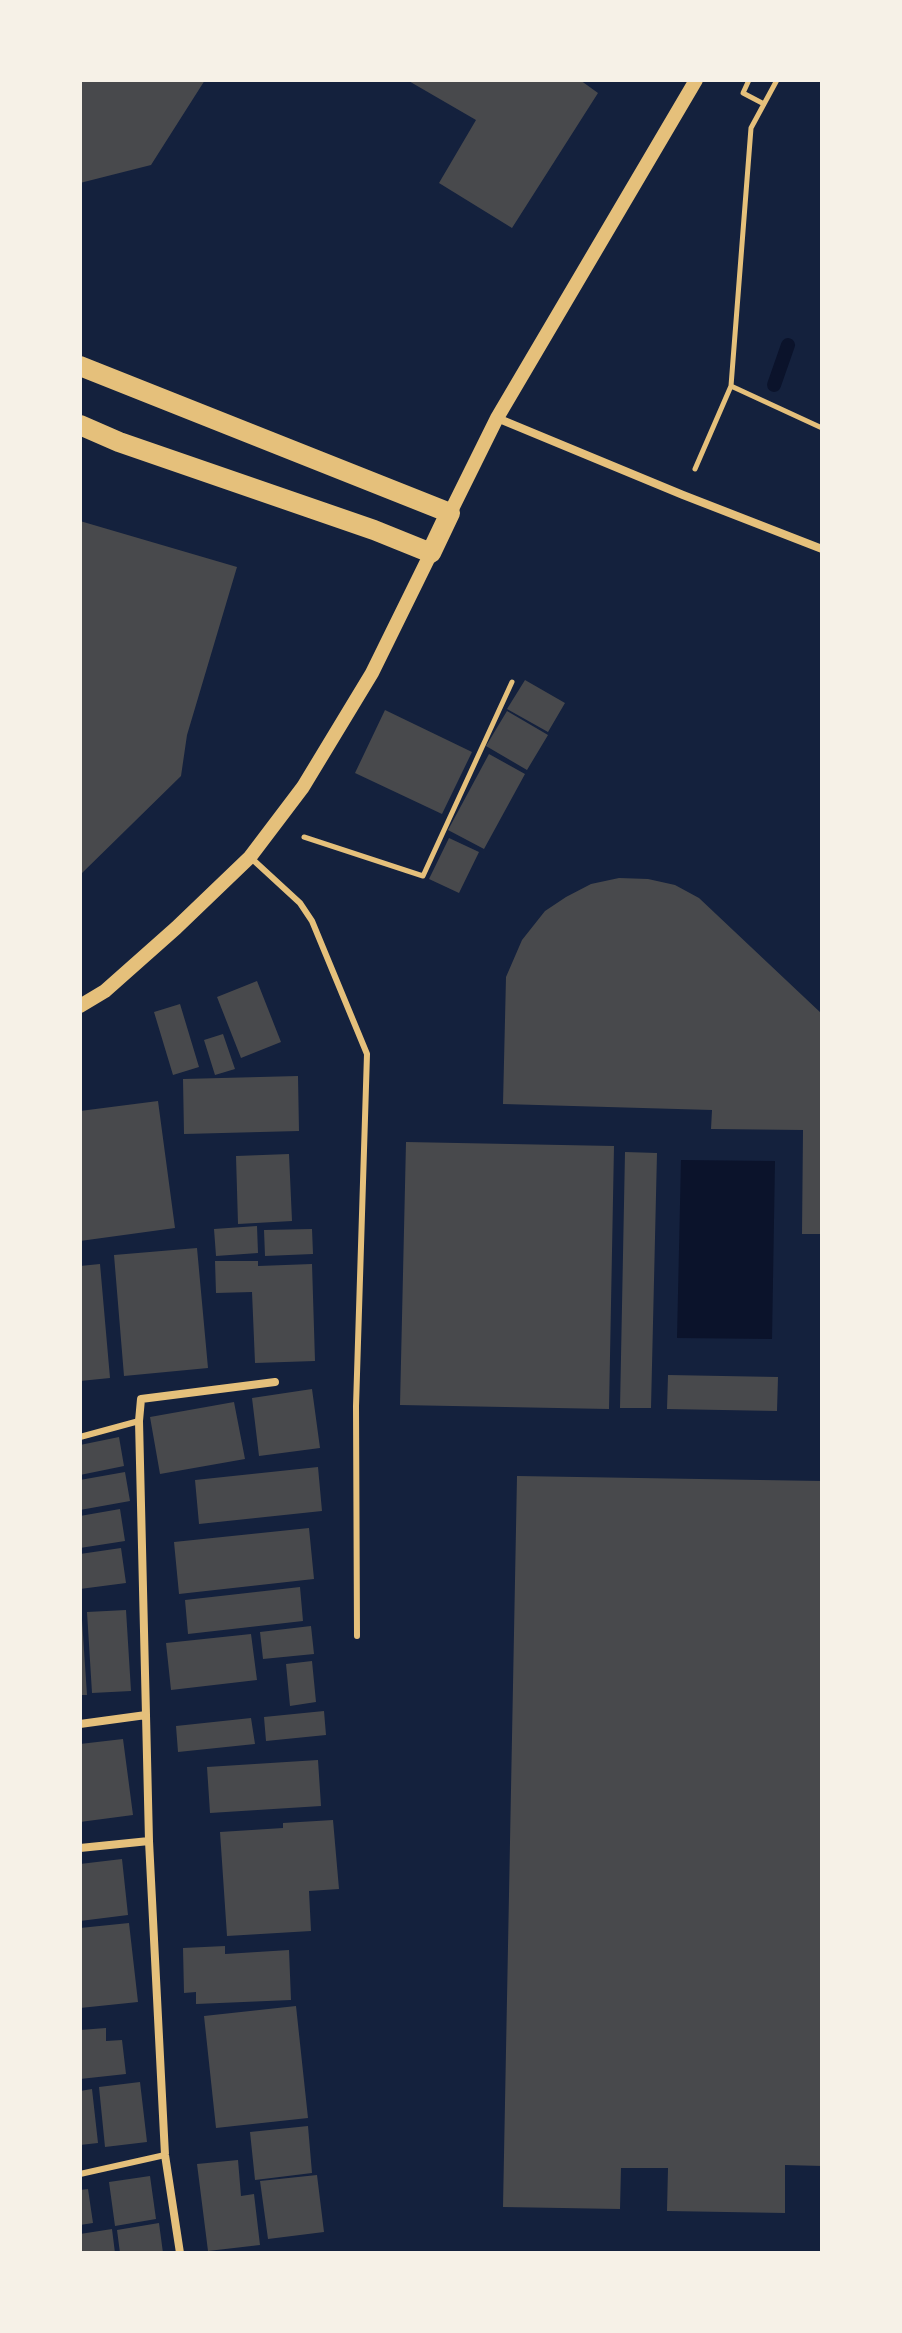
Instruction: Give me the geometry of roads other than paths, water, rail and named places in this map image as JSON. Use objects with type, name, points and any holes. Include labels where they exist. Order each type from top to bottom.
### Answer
[{"type":"main road","points":[[80,366],[450,513],[431,553],[374,530],[119,442],[80,425]]},
{"type":"street","points":[[450,513],[497,418],[696,80]]},
{"type":"street","points":[[497,418],[822,549]]},
{"type":"street","points":[[80,1006],[105,991],[250,857],[303,787],[372,673],[431,553]]},
{"type":"street","points":[[180,2253],[165,2155],[149,1841],[141,1399],[275,1382]]},
{"type":"street","points":[[80,1724],[146,1715]]},
{"type":"street","points":[[80,1848],[149,1841]]},
{"type":"lane","points":[[250,857],[300,903],[312,921],[367,1054],[356,1406],[357,1636]]},
{"type":"lane","points":[[80,1437],[139,1421]]},
{"type":"lane","points":[[80,2174],[165,2155]]},
{"type":"water","points":[[681,1160],[775,1161],[772,1339],[677,1338]]},
{"type":"waterway","points":[[774,385],[788,345]]}]
